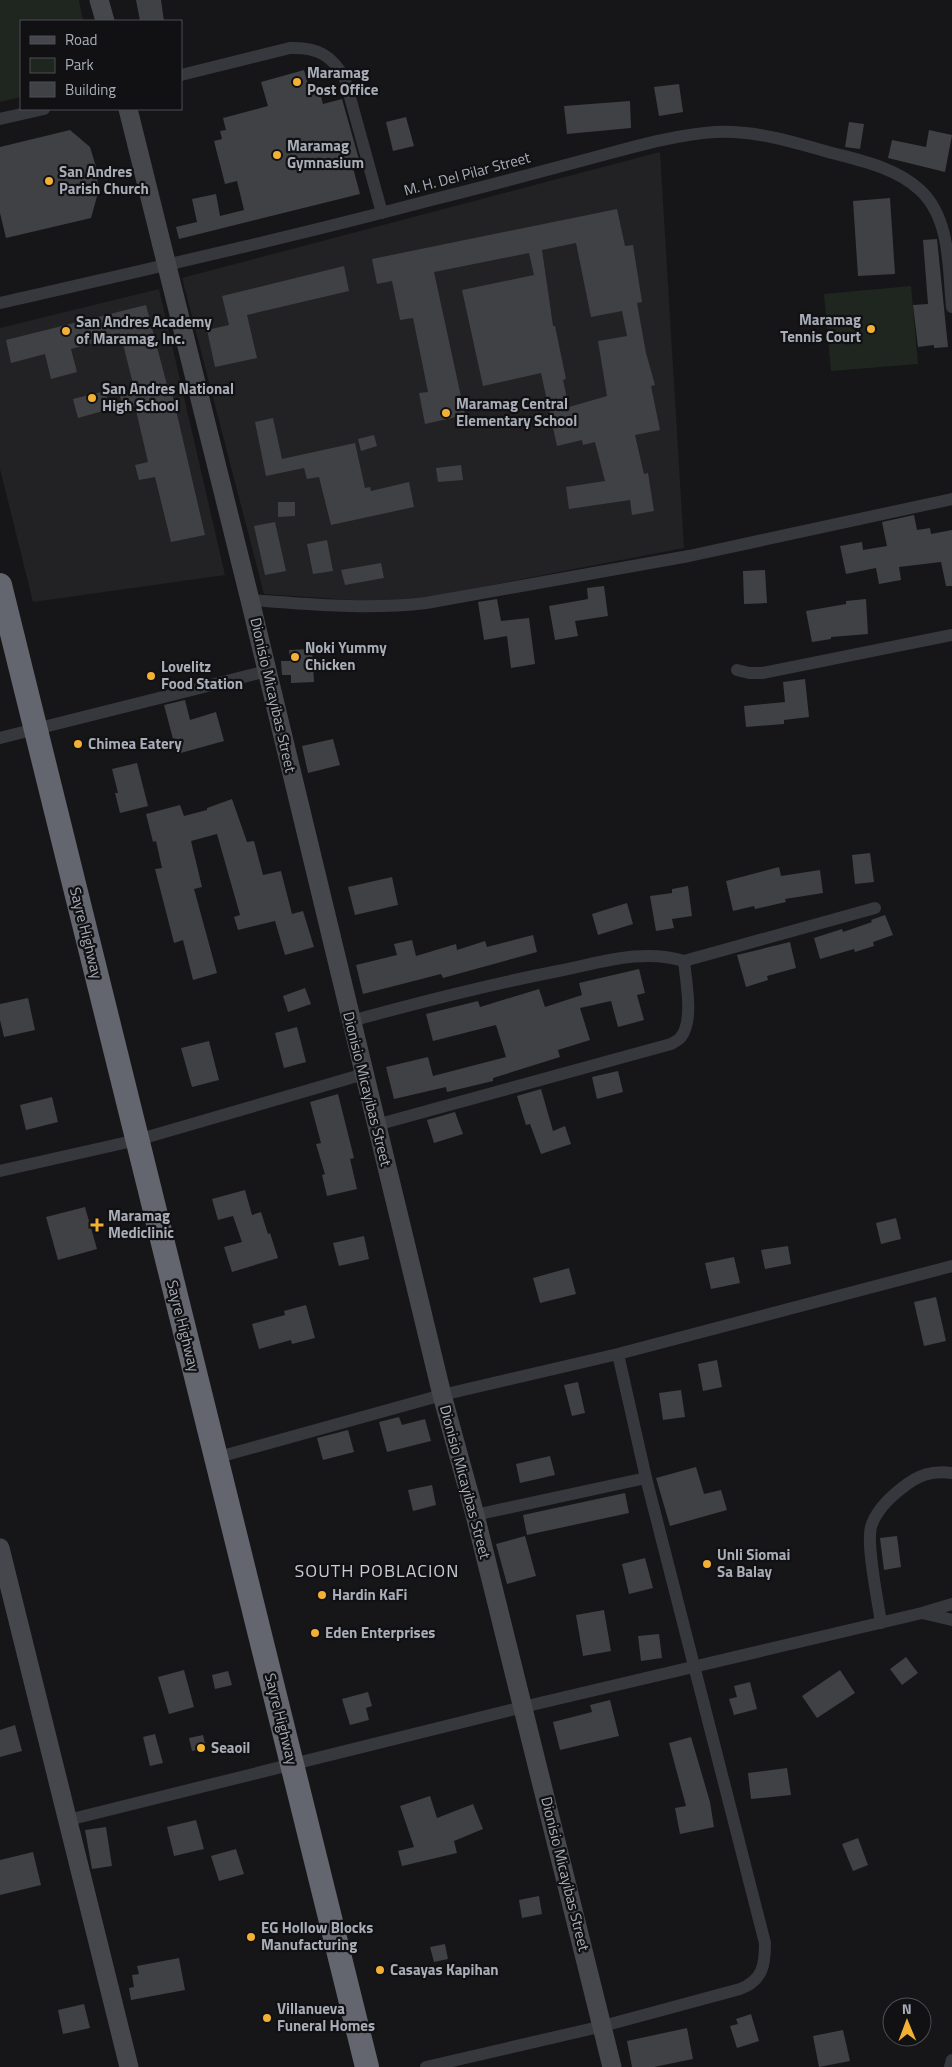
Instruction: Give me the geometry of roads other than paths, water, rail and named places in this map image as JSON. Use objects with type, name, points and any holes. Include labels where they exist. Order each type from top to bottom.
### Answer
[{"type":"highway","name":"Sayre Highway","points":[[0,585],[367,2067]]},
{"type":"street","points":[[99,0],[105,20]]},
{"type":"street","points":[[182,75],[290,48],[310,49],[327,56],[338,66],[345,79],[382,214]]},
{"type":"street","points":[[0,119],[40,110]]},
{"type":"street","name":"Dionisio Micayibas Street","points":[[128,110],[250,600],[442,1394],[475,1515],[612,2067]]},
{"type":"street","name":"M. H. Del Pilar Street","points":[[0,303],[382,214],[659,141],[716,132],[757,134],[878,166],[903,176],[931,202],[940,220],[945,240],[952,307]]},
{"type":"street","points":[[250,600],[364,607],[391,607],[426,603],[690,556],[952,498]]},
{"type":"street","points":[[738,670],[749,673],[762,673],[952,634]]},
{"type":"street","points":[[0,738],[267,671]]},
{"type":"street","points":[[351,1021],[501,982],[636,956],[668,956],[684,962],[875,908]]},
{"type":"street","points":[[376,1125],[671,1044],[681,1038],[689,1013],[684,962]]},
{"type":"street","points":[[0,1172],[137,1140],[364,1074]]},
{"type":"street","points":[[215,1458],[442,1394],[618,1354],[952,1266]]},
{"type":"street","points":[[426,2067],[602,2026],[740,1989],[750,1985],[758,1978],[762,1967],[765,1942],[646,1478],[618,1354]]},
{"type":"street","points":[[881,1623],[870,1537],[875,1517],[894,1494],[922,1475],[932,1472],[952,1473]]},
{"type":"street","points":[[475,1515],[646,1478]]},
{"type":"street","points":[[0,1548],[129,2067]]},
{"type":"street","points":[[68,1820],[523,1707],[694,1668],[922,1613],[952,1604]]},
{"type":"street","points":[[922,1613],[952,1620]]},
{"type":"street","points":[[950,2067],[952,2060]]},
{"type":"place","name":"Maramag Post Office","points":[[297,82]]},
{"type":"place","name":"Maramag Gymnasium","points":[[277,155]]},
{"type":"place","name":"San Andres Parish Church","points":[[49,181]]},
{"type":"place","name":"Maramag Tennis Court","points":[[871,329]]},
{"type":"place","name":"San Andres Academy of Maramag, Inc.","points":[[66,331]]},
{"type":"place","name":"San Andres National High School","points":[[92,398]]},
{"type":"place","name":"Maramag Central Elementary School","points":[[446,413]]},
{"type":"place","name":"Noki Yummy Chicken","points":[[295,657]]},
{"type":"place","name":"Lovelitz Food Station","points":[[151,676]]},
{"type":"place","name":"Chimea Eatery","points":[[78,744]]},
{"type":"place","name":"Maramag Mediclinic","points":[[97,1225]]},
{"type":"place","name":"Unli Siomai Sa Balay","points":[[707,1564]]},
{"type":"place","name":"Hardin KaFi","points":[[322,1595]]},
{"type":"place","name":"Eden Enterprises","points":[[315,1633]]},
{"type":"place","name":"Seaoil","points":[[201,1748]]},
{"type":"place","name":"EG Hollow Blocks Manufacturing","points":[[251,1937]]},
{"type":"place","name":"Casayas Kapihan","points":[[380,1970]]},
{"type":"place","name":"Villanueva Funeral Homes","points":[[267,2018]]},
{"type":"district","name":"SOUTH POBLACION","points":[[377,1571]]}]
